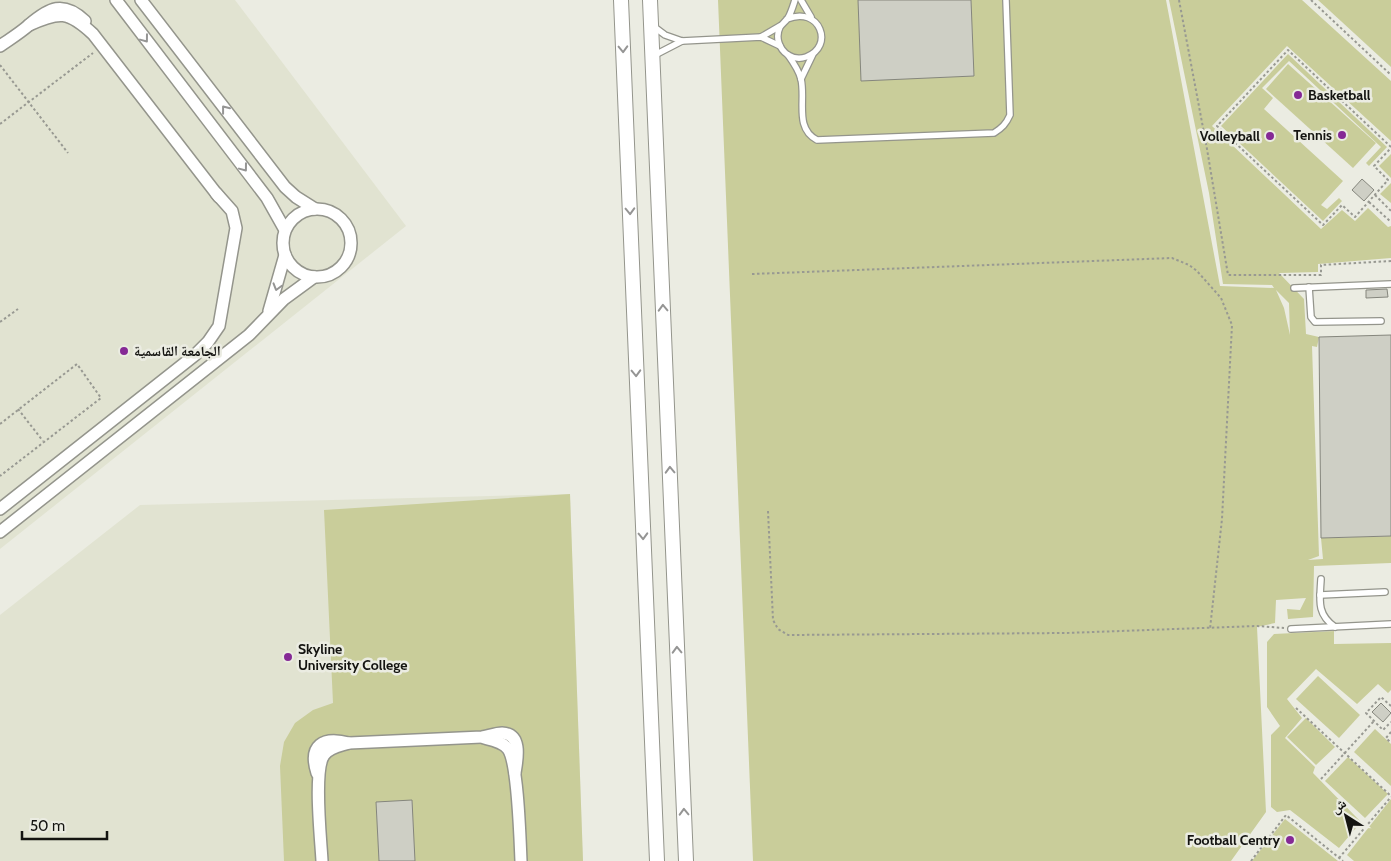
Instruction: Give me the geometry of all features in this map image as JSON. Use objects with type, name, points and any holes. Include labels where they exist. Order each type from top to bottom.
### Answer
[{"type":"street","points":[[116,0],[266,198],[285,230]]},
{"type":"street","points":[[141,0],[285,187],[300,200],[315,209]]},
{"type":"street","points":[[621,0],[655,859]]},
{"type":"street","points":[[650,0],[686,861]]},
{"type":"street","points":[[0,46],[52,7],[67,7],[80,14],[93,34],[216,193],[228,205],[234,216],[236,228],[231,248],[224,301],[216,332],[195,355],[0,508]]},
{"type":"street","points":[[315,209],[329,211],[340,218],[348,230],[351,243],[348,257],[339,268],[327,275],[314,277],[299,272],[289,262],[285,255],[283,243],[285,230],[290,222],[297,215],[315,209]]},
{"type":"street","points":[[267,318],[285,255]]},
{"type":"street","points":[[0,532],[249,335],[284,300],[314,277]]},
{"type":"street","points":[[322,861],[318,777],[322,759],[327,752],[349,743],[482,737],[502,744],[508,749],[515,773],[521,861]]},
{"type":"lane","points":[[787,19],[795,0]]},
{"type":"lane","points":[[801,0],[812,19]]},
{"type":"lane","points":[[651,24],[665,35],[682,40],[761,37],[780,46],[788,55],[801,79],[803,123],[808,133],[817,140],[994,133],[1007,122],[1010,114],[1006,0]]},
{"type":"lane","points":[[761,37],[795,15],[804,15],[818,24],[822,39],[801,79]]},
{"type":"lane","points":[[780,46],[778,36],[781,25]]},
{"type":"lane","points":[[653,56],[682,40]]},
{"type":"lane","points":[[788,55],[802,58],[815,53]]},
{"type":"lane","points":[[1294,288],[1391,284]]},
{"type":"lane","points":[[1309,287],[1311,317],[1315,322],[1381,321]]},
{"type":"lane","points":[[1321,579],[1322,613],[1329,623],[1335,627]]},
{"type":"lane","points":[[1320,595],[1385,592]]},
{"type":"lane","points":[[1291,629],[1391,624]]},
{"type":"path","points":[[1179,0],[1208,149],[1228,275],[1321,275],[1321,265],[1391,262]]},
{"type":"path","points":[[1311,0],[1391,75]]},
{"type":"path","points":[[0,124],[103,45]]},
{"type":"path","points":[[1288,50],[1391,147],[1374,166],[1388,180],[1375,195],[1354,216],[1342,205],[1323,225],[1217,126],[1288,50]]},
{"type":"path","points":[[0,65],[68,153]]},
{"type":"path","points":[[1375,195],[1391,211]]},
{"type":"path","points":[[1368,202],[1391,222]]},
{"type":"path","points":[[752,274],[1172,258],[1198,271],[1221,298],[1232,325],[1222,519],[1210,629]]},
{"type":"path","points":[[0,322],[18,309]]},
{"type":"path","points":[[0,424],[77,364],[101,398],[0,476]]},
{"type":"path","points":[[18,409],[44,442]]},
{"type":"path","points":[[768,511],[772,620],[778,629],[788,635],[1066,633],[1257,626],[1291,629]]},
{"type":"path","points":[[1391,706],[1381,697],[1366,713],[1383,730],[1391,722]]},
{"type":"path","points":[[1296,708],[1391,796],[1339,858]]},
{"type":"path","points":[[1321,779],[1374,721]]},
{"type":"path","points":[[1391,732],[1386,738],[1391,743]]},
{"type":"path","points":[[1251,861],[1286,815],[1343,861]]},
{"type":"shaded area","name":"الجامعة القاسمية","points":[[0,0],[235,0],[406,226],[0,549]]},
{"type":"shaded area","name":"Skyline University College","points":[[570,494],[583,861],[0,861],[0,615],[140,505]]},
{"type":"green space","points":[[718,0],[1166,0],[1220,286],[1274,288],[1272,285],[1223,284],[1209,193],[1169,0],[1302,0],[1391,81],[1391,141],[1287,46],[1212,126],[1321,229],[1342,210],[1355,221],[1368,208],[1388,227],[1391,226],[1391,258],[1318,264],[1318,272],[1279,273],[1304,299],[1306,334],[1319,337],[1317,347],[1312,346],[1319,556],[1308,560],[1323,559],[1321,538],[1391,536],[1391,563],[1314,566],[1313,617],[1288,619],[1287,609],[1300,610],[1306,598],[1276,600],[1275,623],[1257,627],[1266,812],[1231,861],[753,861]],"holes":[[[1276,290],[1289,303],[1290,335],[1284,308]]]},
{"type":"green space","points":[[1318,0],[1391,0],[1391,67]]},
{"type":"green space","points":[[1288,54],[1387,147],[1369,166],[1366,163],[1381,147],[1289,61],[1262,88],[1273,98],[1264,109],[1343,181],[1321,205],[1327,209],[1339,198],[1342,201],[1323,221],[1221,126]]},
{"type":"green space","points":[[1288,64],[1376,143],[1353,168],[1266,89]]},
{"type":"green space","points":[[1391,154],[1391,178],[1379,166]]},
{"type":"green space","points":[[1391,183],[1391,203],[1380,194]]},
{"type":"green space","points":[[570,494],[583,861],[284,861],[280,766],[284,742],[295,723],[313,710],[333,703],[324,510]]},
{"type":"green space","points":[[1334,631],[1334,644],[1391,643],[1391,690],[1388,693],[1378,684],[1357,704],[1316,669],[1287,699],[1302,718],[1285,738],[1315,767],[1313,773],[1361,822],[1339,848],[1290,810],[1277,812],[1271,807],[1271,735],[1280,726],[1267,707],[1267,642],[1274,634]]},
{"type":"green space","points":[[1318,676],[1360,715],[1339,738],[1296,699]]},
{"type":"green space","points":[[1306,718],[1335,747],[1316,765],[1287,737]]},
{"type":"green space","points":[[1375,729],[1391,744],[1391,786],[1354,752]]},
{"type":"green space","points":[[1348,757],[1388,794],[1365,818],[1325,781]]},
{"type":"green space","points":[[1391,799],[1391,861],[1354,861],[1347,855]]},
{"type":"green space","name":"Football Centry","points":[[1285,819],[1338,861],[1252,861]]},
{"type":"building","points":[[858,0],[971,0],[974,76],[861,81]]},
{"type":"building","points":[[1362,179],[1374,190],[1364,201],[1352,190]]},
{"type":"building","points":[[1387,289],[1388,297],[1366,298],[1366,290]]},
{"type":"building","points":[[1391,335],[1391,536],[1321,538],[1319,337]]},
{"type":"building","points":[[1381,703],[1391,713],[1383,722],[1372,712]]},
{"type":"building","points":[[412,800],[415,861],[379,861],[376,802]]},
{"type":"place","name":"Basketball","points":[[1298,95]]},
{"type":"place","name":"Tennis","points":[[1342,135]]},
{"type":"place","name":"Volleyball","points":[[1270,136]]},
{"type":"place","name":"الجامعة القاسمية","points":[[124,351]]},
{"type":"place","name":"Skyline University College","points":[[288,657]]},
{"type":"place","name":"Football Centry","points":[[1290,840]]}]
